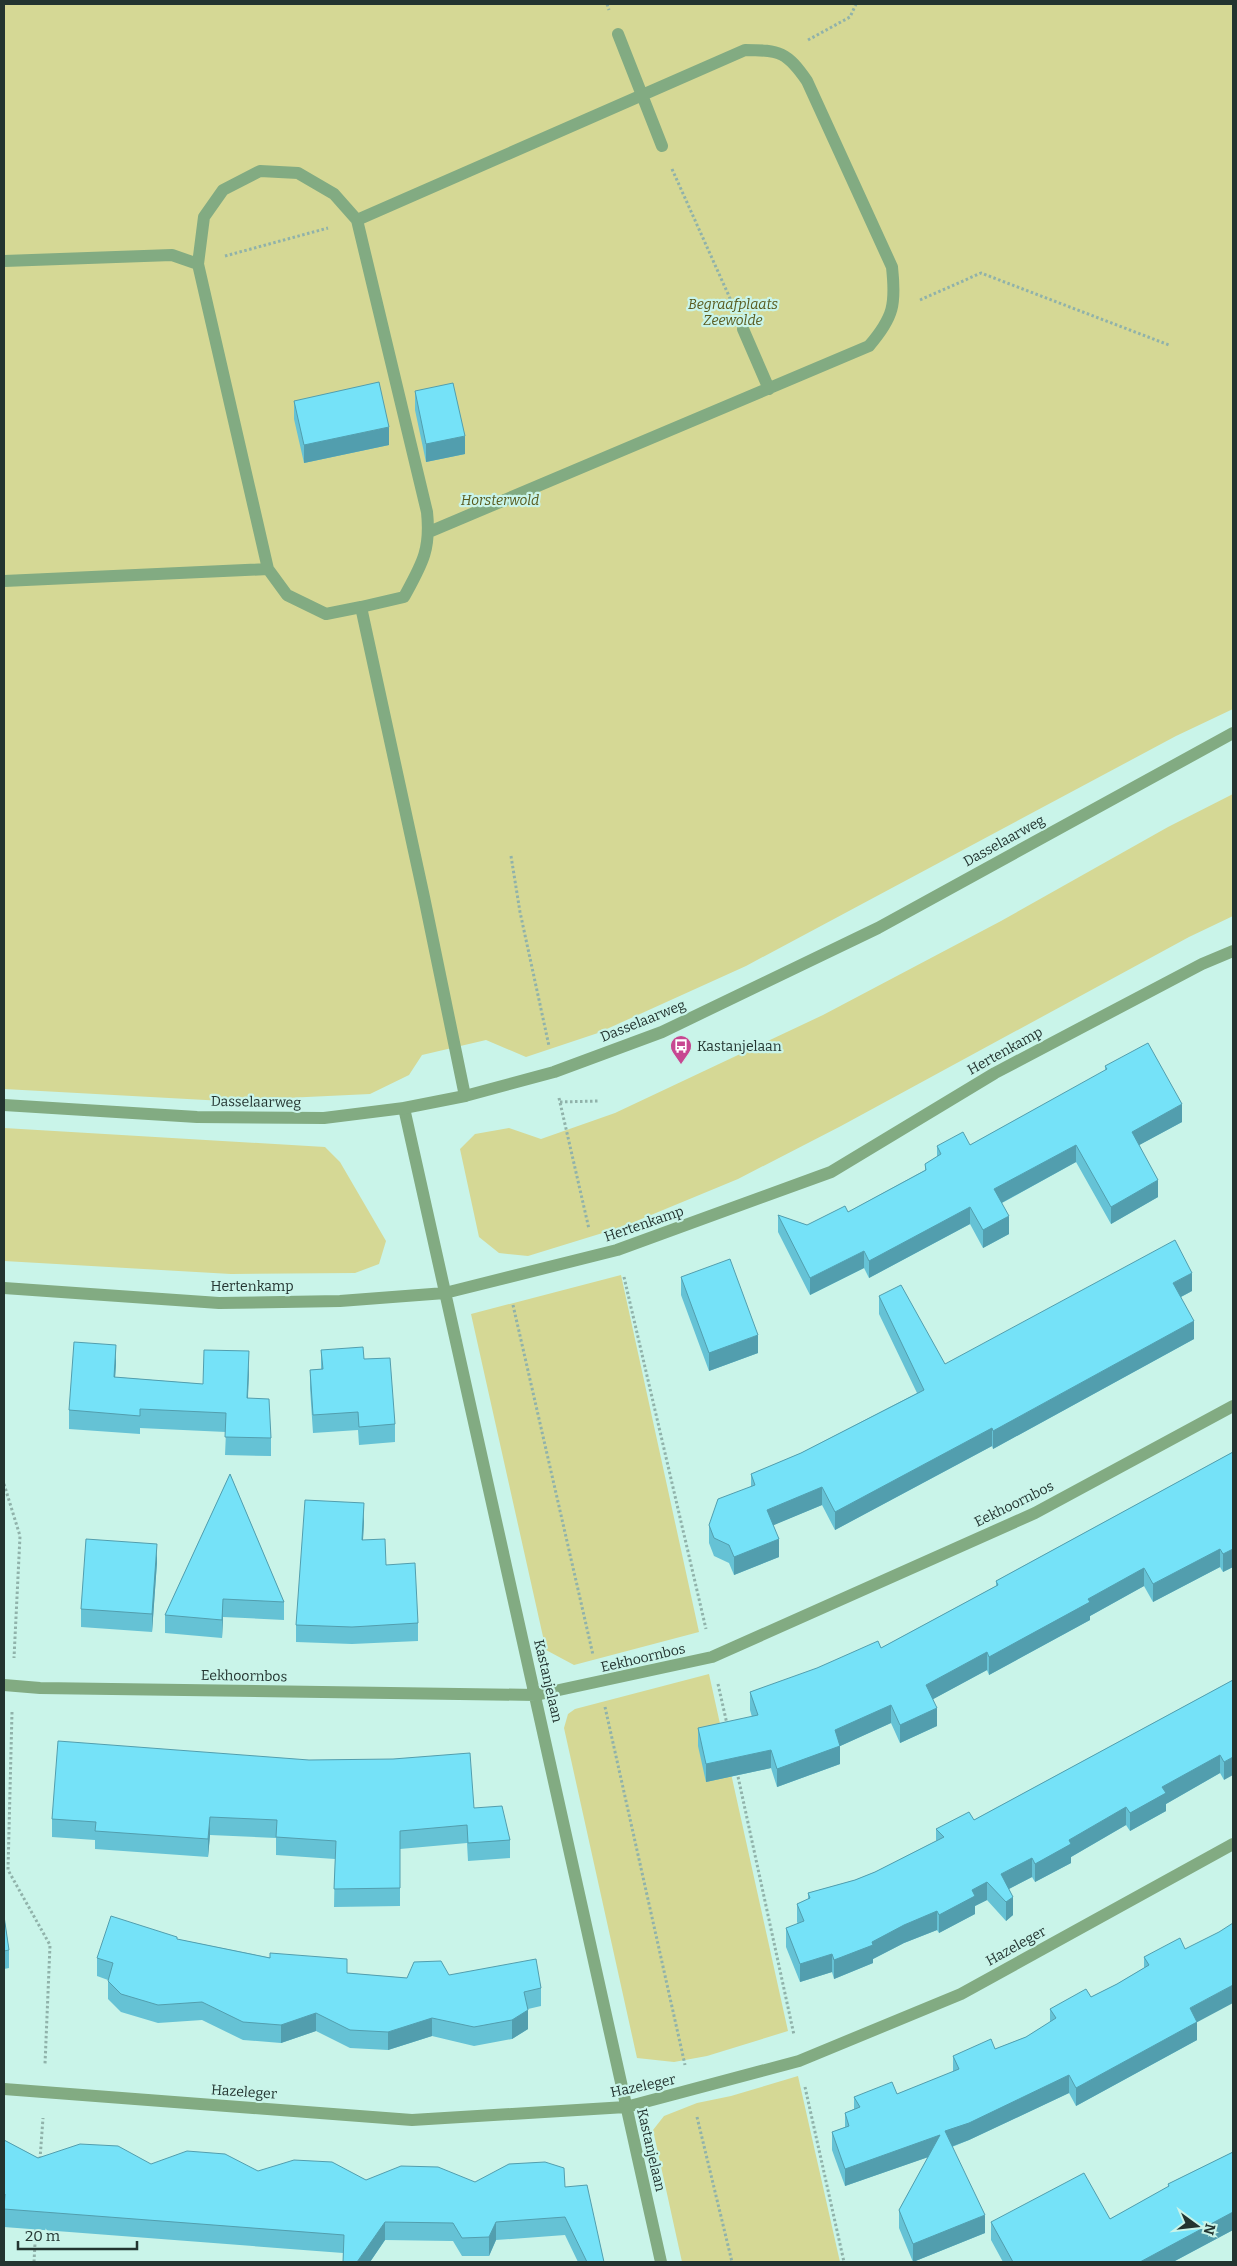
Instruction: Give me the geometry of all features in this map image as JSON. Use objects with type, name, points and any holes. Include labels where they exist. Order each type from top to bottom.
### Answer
[{"type":"street","points":[[618,34],[662,146]]},
{"type":"street","points":[[357,220],[746,50],[771,50],[784,54],[794,62],[807,81],[892,267],[895,298],[892,313],[884,328],[869,346],[429,532]]},
{"type":"street","points":[[260,171],[298,173],[334,194],[357,220],[427,512],[429,532],[426,554],[404,597],[326,614],[287,595],[268,569],[198,264],[204,217],[224,190],[260,171]]},
{"type":"street","points":[[4,261],[172,255],[198,264]]},
{"type":"street","points":[[744,329],[769,389]]},
{"type":"street","points":[[4,581],[268,569]]},
{"type":"street","points":[[360,607],[424,897],[465,1096]]},
{"type":"street","name":"Dasselaarweg","points":[[4,1105],[197,1117],[324,1118],[404,1108],[465,1096],[554,1072],[662,1032],[878,928],[1233,733]]},
{"type":"street","name":"Hertenkamp","points":[[4,1288],[219,1302],[340,1301],[445,1293],[618,1250],[831,1172],[995,1073],[1202,964],[1233,951]]},
{"type":"street","name":"Kastanjelaan","points":[[404,1108],[536,1695],[660,2262]]},
{"type":"street","name":"Eekhoornbos","points":[[8,1685],[60,1688],[536,1695],[600,1683],[712,1657],[1035,1513],[1233,1406]]},
{"type":"street","name":"Hazeleger","points":[[4,2089],[412,2120],[626,2108],[799,2061],[961,1994],[1233,1844]]},
{"type":"path","points":[[784,54],[850,17],[856,4]]},
{"type":"path","points":[[662,146],[744,329]]},
{"type":"path","points":[[198,264],[357,220]]},
{"type":"path","points":[[892,313],[981,273],[1169,345]]},
{"type":"path","points":[[511,856],[520,912],[591,1238],[618,1250],[729,1734]]},
{"type":"path","points":[[560,1102],[598,1101]]},
{"type":"path","points":[[507,1279],[691,2091],[732,2262]]},
{"type":"path","points":[[4,1484],[20,1536],[8,1685],[8,1870],[50,1944],[40,2168]]},
{"type":"path","points":[[735,1763],[844,2262]]},
{"type":"path","points":[[34,2262],[37,2215]]},
{"type":"green space","name":"Horsterwold","points":[[4,4],[1233,4],[1233,709],[1176,736],[746,966],[598,1033],[526,1057],[486,1040],[422,1055],[409,1075],[370,1094],[224,1101],[4,1089]]},
{"type":"green space","points":[[1233,794],[1233,916],[1189,937],[841,1126],[738,1179],[622,1227],[528,1256],[499,1253],[479,1237],[460,1149],[475,1134],[509,1128],[541,1139],[615,1113],[823,1015],[1001,921],[1168,827]]},
{"type":"green space","points":[[4,1128],[325,1147],[340,1162],[386,1241],[379,1264],[355,1273],[231,1274],[4,1261]]},
{"type":"green space","points":[[621,1275],[699,1632],[574,1665],[546,1650],[471,1314]]},
{"type":"green space","points":[[709,1674],[788,2031],[707,2056],[674,2062],[637,2058],[564,1728],[568,1714],[575,1709]]},
{"type":"green space","points":[[798,2076],[840,2262],[682,2262],[653,2130],[664,2116],[697,2103],[731,2096]]},
{"type":"building","points":[[379,382],[389,427],[304,445],[294,401]]},
{"type":"building","points":[[453,383],[465,436],[426,444],[415,391]]},
{"type":"building","points":[[1148,1043],[1182,1104],[1132,1132],[1158,1180],[1111,1207],[1076,1145],[994,1189],[1009,1216],[983,1230],[970,1207],[869,1261],[864,1251],[810,1278],[778,1215],[807,1225],[845,1206],[848,1212],[926,1170],[925,1164],[941,1154],[937,1146],[963,1132],[970,1145],[1107,1069],[1105,1066]]},
{"type":"building","points":[[1175,1240],[1192,1273],[1173,1283],[1194,1321],[993,1431],[992,1428],[835,1512],[822,1487],[767,1510],[779,1539],[734,1557],[729,1545],[714,1538],[709,1525],[718,1499],[755,1485],[751,1474],[801,1453],[924,1390],[879,1296],[901,1285],[945,1364]]},
{"type":"building","points":[[730,1259],[758,1335],[709,1353],[681,1277]]},
{"type":"building","points":[[74,1342],[116,1345],[114,1377],[203,1384],[204,1350],[249,1351],[247,1398],[269,1399],[271,1438],[225,1437],[226,1413],[140,1409],[140,1416],[69,1410]]},
{"type":"building","points":[[363,1347],[364,1359],[390,1358],[395,1424],[359,1427],[358,1412],[313,1415],[310,1370],[323,1369],[321,1350]]},
{"type":"building","points":[[1233,1452],[1233,1549],[1223,1554],[1220,1549],[1153,1584],[1144,1568],[1088,1599],[1090,1602],[989,1657],[987,1652],[926,1685],[937,1708],[900,1725],[891,1705],[835,1730],[840,1746],[777,1769],[771,1750],[706,1764],[698,1728],[758,1715],[750,1692],[817,1668],[878,1641],[881,1648],[998,1585],[996,1581]]},
{"type":"building","points":[[230,1474],[284,1602],[223,1599],[222,1620],[165,1615]]},
{"type":"building","points":[[305,1500],[364,1503],[362,1540],[385,1539],[386,1565],[415,1563],[418,1623],[352,1627],[296,1625]]},
{"type":"building","points":[[86,1539],[157,1544],[152,1614],[81,1609]]},
{"type":"building","points":[[1233,1680],[1233,1757],[1224,1762],[1220,1755],[1162,1787],[1166,1793],[1130,1813],[1126,1807],[1069,1840],[1071,1844],[1035,1864],[1032,1858],[1001,1874],[1013,1897],[1006,1902],[987,1882],[972,1890],[975,1896],[939,1915],[937,1911],[904,1925],[872,1942],[873,1945],[834,1960],[832,1954],[800,1964],[786,1928],[804,1921],[797,1904],[810,1898],[808,1893],[855,1880],[875,1872],[944,1837],[936,1829],[969,1812],[974,1820]]},
{"type":"building","points":[[58,1741],[309,1760],[393,1759],[470,1753],[474,1808],[502,1806],[510,1840],[468,1843],[467,1825],[400,1831],[400,1888],[334,1889],[336,1841],[276,1837],[277,1820],[210,1817],[208,1839],[95,1831],[96,1822],[52,1819]]},
{"type":"building","points":[[4,1916],[9,1950],[4,1951]]},
{"type":"building","points":[[111,1916],[177,1937],[177,1939],[270,1958],[270,1953],[347,1959],[347,1973],[407,1978],[414,1962],[441,1961],[449,1975],[536,1959],[541,1988],[524,1992],[528,2010],[512,2020],[474,2027],[432,2018],[388,2032],[350,2030],[316,2013],[281,2025],[243,2022],[202,2002],[158,2005],[121,1994],[108,1981],[113,1963],[97,1958]]},
{"type":"building","points":[[1233,1923],[1233,1985],[1190,2008],[1197,2022],[1076,2088],[1069,2075],[969,2123],[945,2131],[985,2215],[913,2244],[899,2210],[940,2135],[845,2169],[832,2132],[849,2126],[845,2113],[860,2107],[854,2097],[892,2082],[897,2094],[959,2069],[953,2056],[991,2039],[995,2049],[1026,2037],[1056,2018],[1050,2009],[1086,1989],[1091,1997],[1117,1984],[1149,1965],[1144,1957],[1180,1938],[1185,1949]]},
{"type":"building","points":[[4,2140],[38,2158],[80,2144],[118,2146],[151,2164],[187,2151],[225,2154],[258,2171],[294,2160],[332,2162],[366,2180],[401,2166],[438,2167],[475,2182],[509,2164],[545,2162],[564,2168],[565,2187],[587,2185],[604,2262],[587,2262],[565,2217],[496,2222],[489,2237],[462,2238],[453,2223],[385,2222],[357,2262],[343,2262],[344,2235],[4,2209]]},
{"type":"building","points":[[1233,2152],[1233,2212],[1140,2262],[1013,2262],[991,2222],[1084,2173],[1110,2219],[1169,2186],[1168,2184]]},
{"type":"place","name":"Kastanjelaan","points":[[681,1065]]},
{"type":"park label","name":"Begraafplaats Zeewolde","points":[[733,312]]}]
